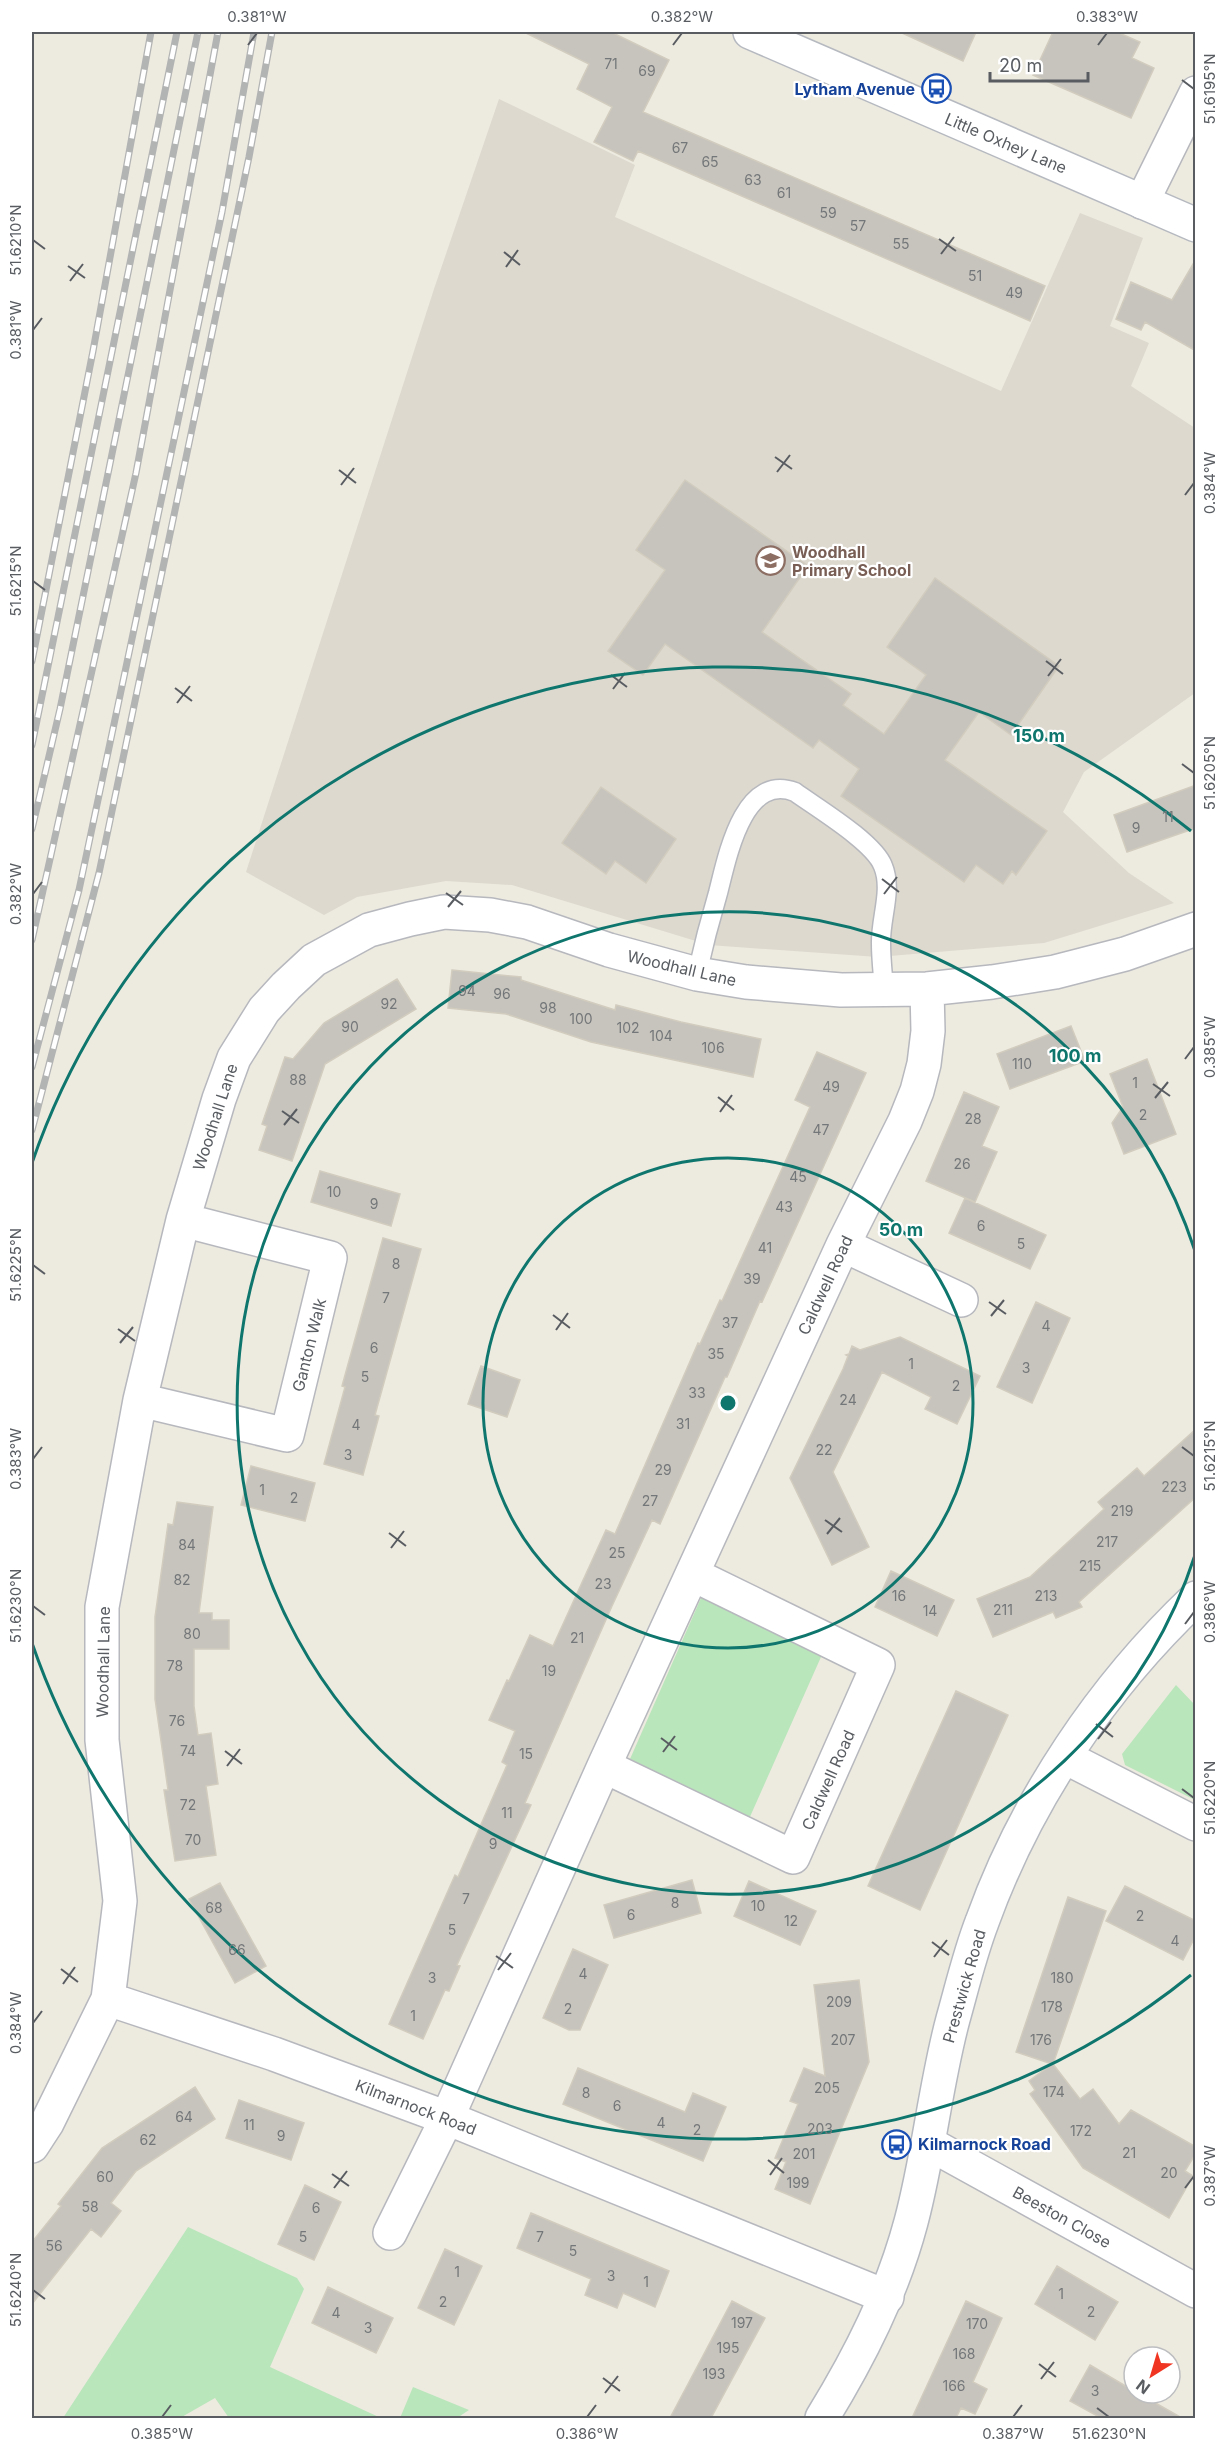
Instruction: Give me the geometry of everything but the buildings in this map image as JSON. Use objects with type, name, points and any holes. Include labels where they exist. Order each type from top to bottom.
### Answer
[{"type":"street","name":"Little Oxhey Lane","points":[[750,32],[1196,225]]},
{"type":"street","points":[[1142,202],[1196,93]]},
{"type":"street","name":"Woodhall Lane","points":[[32,2146],[47,2123],[108,1999],[120,1901],[102,1740],[102,1607],[141,1400],[183,1220],[234,1058],[264,1010],[286,986],[314,960],[359,935],[410,919],[444,912],[490,915],[527,921],[619,953],[697,974],[789,987],[884,990],[992,982],[1055,972],[1125,954],[1196,929]]},
{"type":"street","name":"Caldwell Road","points":[[390,2233],[447,2118],[604,1766],[843,1245],[905,1121],[917,1091],[928,1031],[927,988]]},
{"type":"street","name":"Ganton Walk","points":[[141,1400],[286,1434],[330,1258],[183,1220]]},
{"type":"street","points":[[843,1245],[961,1300]]},
{"type":"street","name":"Caldwell Road","points":[[604,1766],[793,1857],[878,1665],[692,1574]]},
{"type":"street","name":"Prestwick Road","points":[[822,2418],[856,2362],[887,2297],[911,2222],[952,2021],[981,1923],[1019,1837],[1065,1756],[1101,1704],[1140,1654],[1196,1598]]},
{"type":"street","points":[[1065,1756],[1196,1824]]},
{"type":"street","name":"Kilmarnock Road","points":[[108,1999],[274,2054],[447,2118],[887,2297]]},
{"type":"street","name":"Beeston Close","points":[[928,2143],[1196,2291]]},
{"type":"lane","points":[[697,974],[736,828],[761,794],[783,788],[795,792],[859,840],[874,852],[883,865],[887,880],[881,942],[884,990]]},
{"type":"shaded area","name":"Woodhall Primary School","points":[[499,99],[635,165],[615,217],[1001,391],[1080,213],[1143,238],[1110,326],[1149,343],[1131,386],[1195,428],[1195,693],[1084,772],[1063,812],[1129,873],[1174,903],[1044,943],[878,957],[709,945],[512,885],[446,881],[357,897],[324,915],[246,872],[434,289]]},
{"type":"green space","points":[[705,1589],[825,1648],[749,1819],[630,1759]]},
{"type":"green space","points":[[1176,1685],[1195,1705],[1195,1800],[1125,1765],[1122,1754]]},
{"type":"green space","points":[[188,2227],[297,2278],[304,2289],[270,2367],[381,2418],[229,2418],[215,2398],[180,2418],[63,2418]]},
{"type":"green space","points":[[413,2387],[469,2410],[457,2418],[400,2418]]},
{"type":"railway","points":[[32,661],[93,351],[151,32]]},
{"type":"railway","points":[[32,745],[177,32]]},
{"type":"railway","points":[[32,829],[60,709],[198,32]]},
{"type":"railway","points":[[32,940],[136,473],[218,32]]},
{"type":"railway","points":[[32,1067],[79,890],[222,212],[254,32]]},
{"type":"railway","points":[[32,1130],[99,873],[249,157],[272,32]]},
{"type":"place","name":"Lytham Avenue","points":[[936,89]]},
{"type":"place","name":"Woodhall Primary School","points":[[771,561]]},
{"type":"place","name":"Kilmarnock Road","points":[[897,2144]]}]
